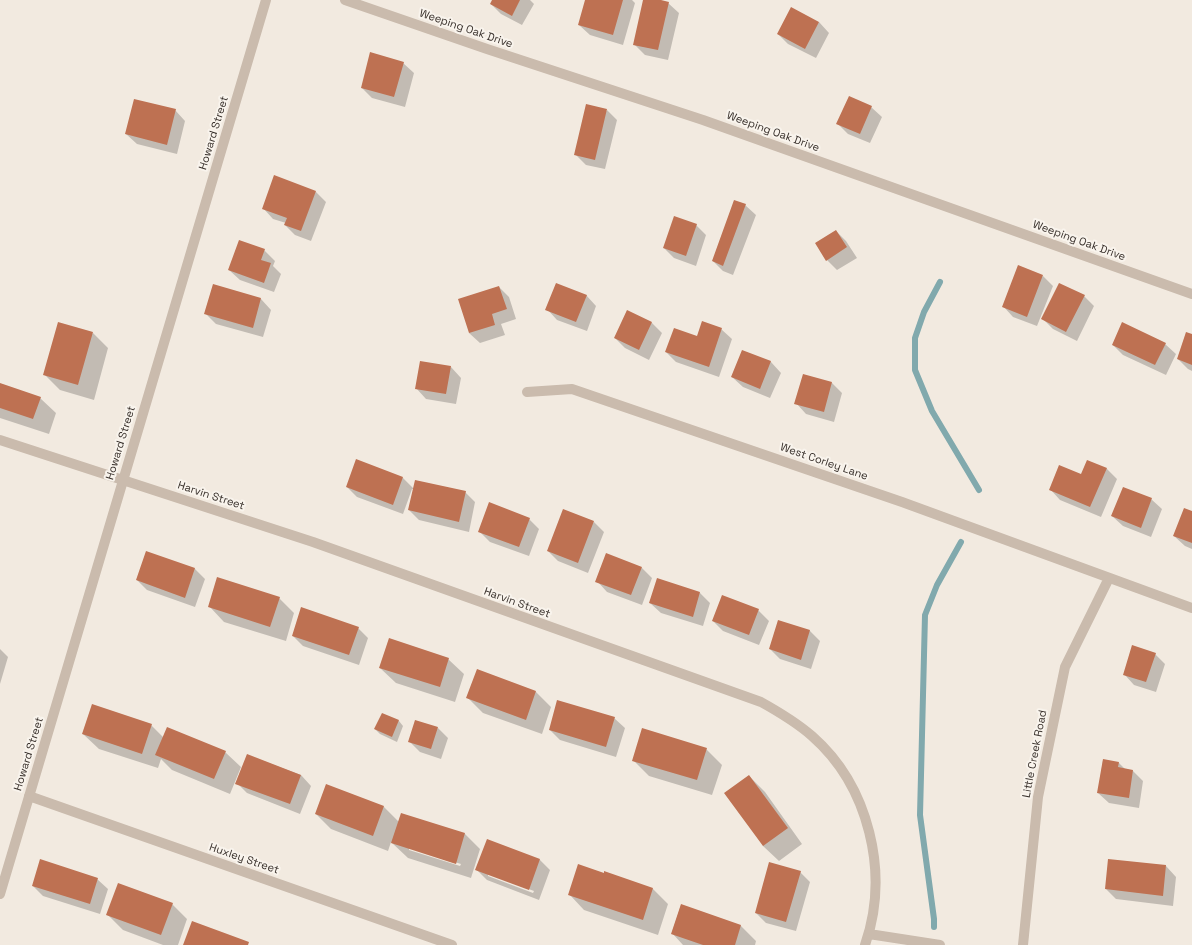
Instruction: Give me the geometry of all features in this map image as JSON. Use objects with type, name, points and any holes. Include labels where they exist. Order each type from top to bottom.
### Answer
[{"type":"street","name":"Howard Street","points":[[0,894],[266,0]]},
{"type":"street","name":"Weeping Oak Drive","points":[[345,0],[487,49],[703,120],[1192,294]]},
{"type":"street","name":"West Corley Lane","points":[[526,392],[572,389],[902,502],[1192,608]]},
{"type":"street","name":"Harvin Street","points":[[0,440],[313,542],[761,702],[788,717],[812,736],[834,758],[851,784],[864,812],[872,842],[876,873],[875,904],[865,945]]},
{"type":"street","name":"Little Creek Road","points":[[1023,945],[1038,797],[1065,667],[1109,578]]},
{"type":"street","name":"Huxley Street","points":[[29,796],[452,945]]},
{"type":"street","points":[[868,934],[940,945]]},
{"type":"building","points":[[492,0],[520,0],[512,16],[490,4]]},
{"type":"building","points":[[585,0],[623,0],[613,35],[578,25]]},
{"type":"building","points":[[643,0],[661,0],[669,2],[658,50],[633,45]]},
{"type":"building","points":[[791,7],[819,22],[805,49],[777,34]]},
{"type":"building","points":[[370,52],[404,62],[394,97],[361,88]]},
{"type":"building","points":[[849,96],[872,106],[860,134],[836,124]]},
{"type":"building","points":[[134,99],[176,109],[167,145],[125,134]]},
{"type":"building","points":[[586,104],[607,109],[595,160],[574,155]]},
{"type":"building","points":[[274,175],[316,191],[301,231],[284,225],[287,218],[262,209]]},
{"type":"building","points":[[734,200],[746,204],[723,266],[712,261]]},
{"type":"building","points":[[674,216],[697,224],[686,256],[663,248]]},
{"type":"building","points":[[836,230],[847,247],[826,261],[815,243]]},
{"type":"building","points":[[239,240],[265,249],[261,260],[271,263],[264,283],[228,270]]},
{"type":"building","points":[[1018,265],[1043,275],[1027,317],[1002,307]]},
{"type":"building","points":[[556,283],[587,295],[576,322],[545,310]]},
{"type":"building","points":[[1059,283],[1085,295],[1066,332],[1041,319]]},
{"type":"building","points":[[213,284],[261,298],[253,328],[204,314]]},
{"type":"building","points":[[499,286],[507,309],[492,314],[495,325],[469,333],[458,299]]},
{"type":"building","points":[[627,310],[652,322],[639,350],[614,338]]},
{"type":"building","points":[[702,321],[722,328],[709,367],[665,352],[674,328],[697,336]]},
{"type":"building","points":[[58,322],[93,332],[78,385],[43,375]]},
{"type":"building","points":[[1122,322],[1166,343],[1155,365],[1112,345]]},
{"type":"building","points":[[1186,332],[1192,334],[1192,365],[1177,359]]},
{"type":"building","points":[[742,350],[771,361],[760,389],[731,377]]},
{"type":"building","points":[[420,361],[451,366],[446,394],[415,389]]},
{"type":"building","points":[[803,374],[832,382],[824,412],[794,404]]},
{"type":"building","points":[[0,383],[41,397],[33,419],[0,408]]},
{"type":"building","points":[[356,459],[403,477],[393,505],[346,487]]},
{"type":"building","points":[[1087,460],[1107,468],[1090,507],[1049,490],[1059,465],[1081,474]]},
{"type":"building","points":[[415,480],[466,491],[459,522],[408,510]]},
{"type":"building","points":[[1123,487],[1152,498],[1141,528],[1111,516]]},
{"type":"building","points":[[489,502],[530,518],[519,547],[478,532]]},
{"type":"building","points":[[1184,508],[1192,511],[1192,543],[1173,536]]},
{"type":"building","points":[[563,509],[594,521],[578,563],[547,551]]},
{"type":"building","points":[[146,551],[195,568],[185,598],[136,580]]},
{"type":"building","points":[[606,553],[642,567],[631,595],[595,582]]},
{"type":"building","points":[[217,577],[280,597],[270,627],[208,607]]},
{"type":"building","points":[[657,578],[700,592],[693,617],[649,603]]},
{"type":"building","points":[[722,595],[759,609],[749,635],[712,621]]},
{"type":"building","points":[[301,607],[359,627],[349,655],[292,636]]},
{"type":"building","points":[[778,620],[810,630],[801,660],[769,649]]},
{"type":"building","points":[[389,638],[449,658],[440,687],[379,668]]},
{"type":"building","points":[[1132,645],[1156,653],[1146,682],[1123,675]]},
{"type":"building","points":[[477,669],[536,691],[526,720],[466,698]]},
{"type":"building","points":[[557,700],[615,717],[606,747],[549,730]]},
{"type":"building","points":[[92,704],[152,724],[142,754],[82,734]]},
{"type":"building","points":[[382,713],[399,720],[392,737],[374,729]]},
{"type":"building","points":[[415,720],[438,727],[431,749],[408,742]]},
{"type":"building","points":[[167,727],[226,751],[214,779],[155,755]]},
{"type":"building","points":[[642,728],[707,748],[697,780],[632,761]]},
{"type":"building","points":[[247,754],[301,775],[290,804],[235,784]]},
{"type":"building","points":[[1103,759],[1119,762],[1118,767],[1133,770],[1129,798],[1097,793]]},
{"type":"building","points":[[749,775],[788,828],[763,846],[724,793]]},
{"type":"building","points":[[326,784],[384,806],[373,836],[315,814]]},
{"type":"building","points":[[401,813],[465,833],[456,864],[391,843]]},
{"type":"building","points":[[487,839],[540,859],[529,890],[475,870]]},
{"type":"building","points":[[40,859],[98,878],[90,904],[32,886]]},
{"type":"building","points":[[1108,859],[1166,865],[1163,896],[1105,889]]},
{"type":"building","points":[[769,862],[801,871],[786,922],[755,913]]},
{"type":"building","points":[[578,864],[604,873],[604,871],[653,888],[643,920],[568,895]]},
{"type":"building","points":[[118,883],[173,903],[161,935],[106,915]]},
{"type":"building","points":[[681,904],[741,925],[735,945],[703,945],[671,934]]},
{"type":"building","points":[[192,921],[249,942],[248,945],[183,945]]},
{"type":"waterway","points":[[940,282],[924,312],[915,338],[915,370],[932,411],[979,490]]},
{"type":"waterway","points":[[934,927],[920,815],[925,615],[937,585],[961,542]]}]
